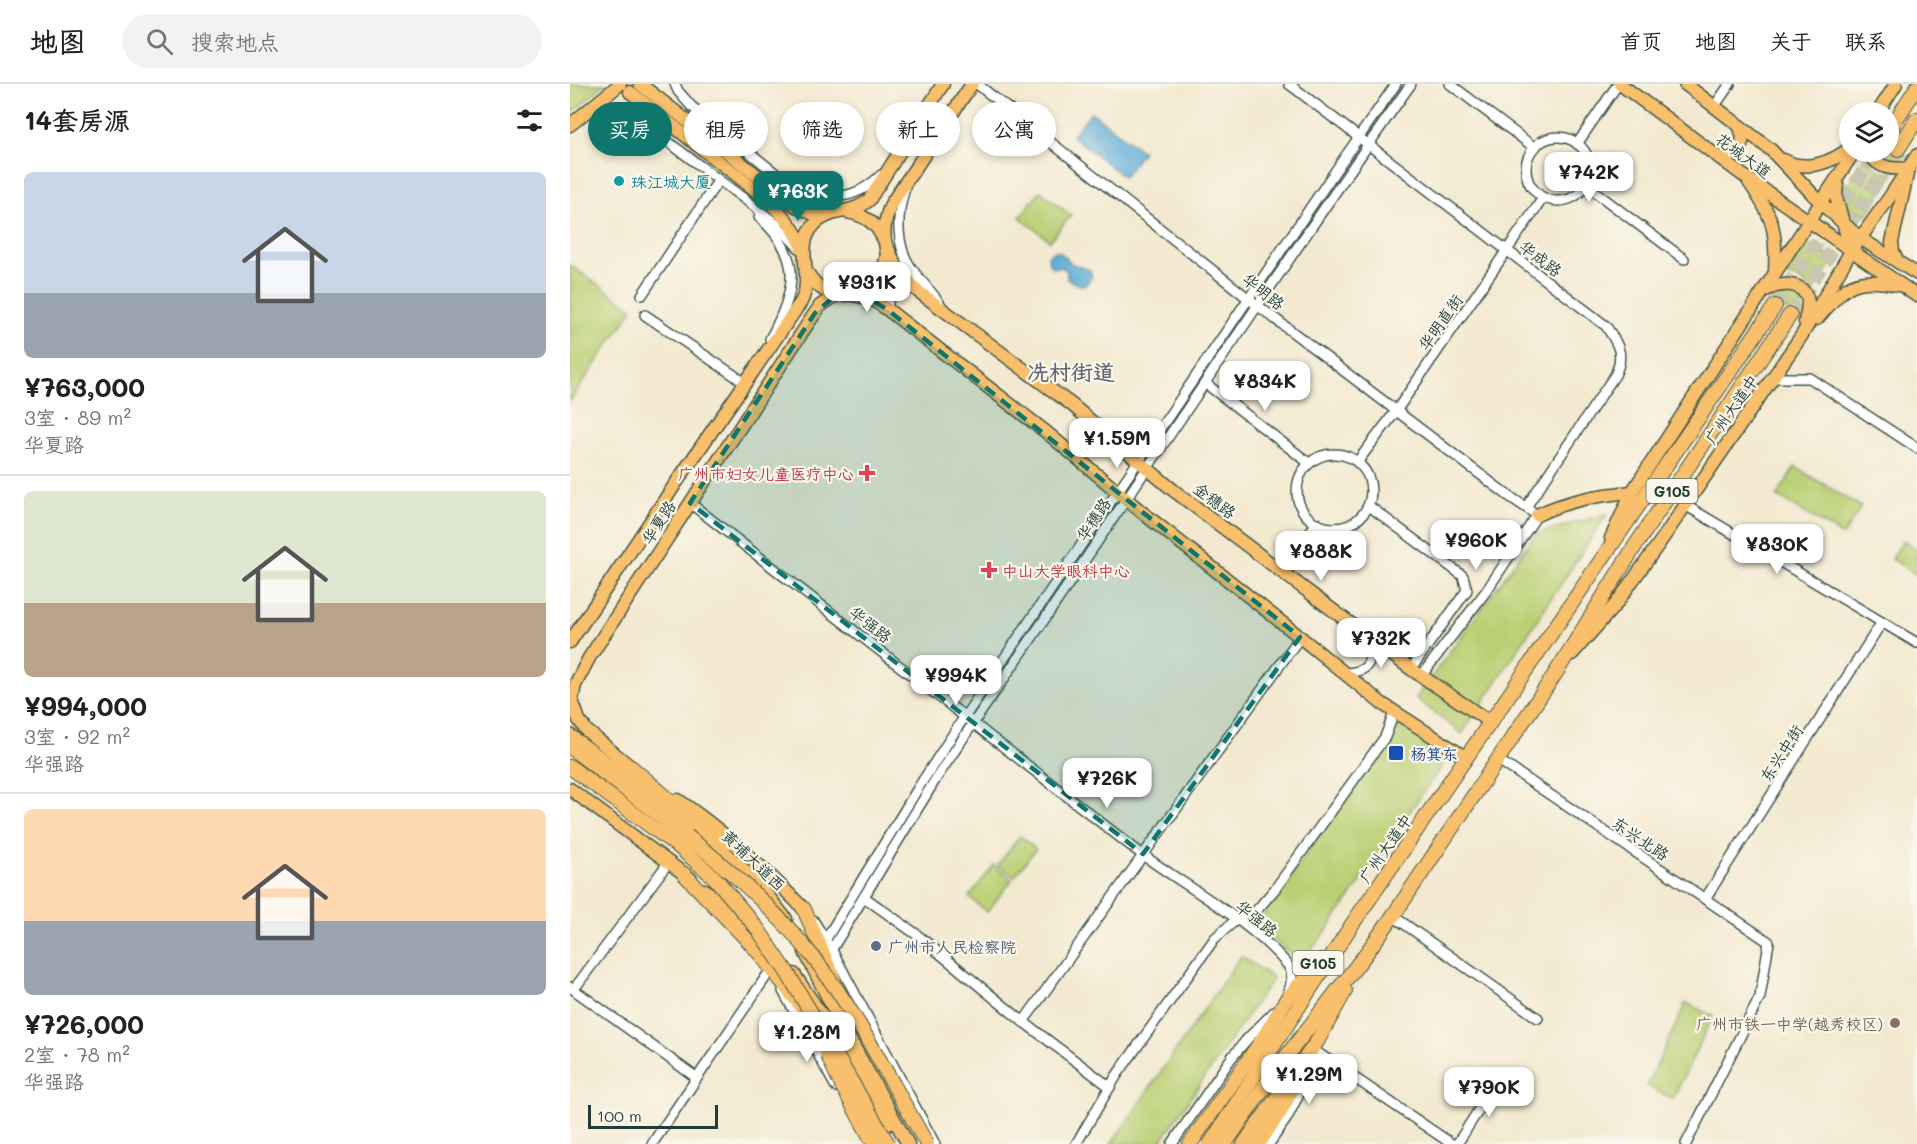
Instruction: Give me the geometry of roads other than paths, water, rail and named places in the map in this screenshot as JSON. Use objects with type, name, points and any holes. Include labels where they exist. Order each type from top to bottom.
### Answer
[{"type":"highway","points":[[1899,115],[1917,87]]},
{"type":"highway","points":[[1899,147],[1917,119]]},
{"type":"highway","name":"广州大道中","points":[[1210,1144],[1351,926],[1775,306]]},
{"type":"highway","name":"广州大道中","points":[[1225,1144],[1282,1061],[1393,916],[1557,670],[1635,546],[1791,315]]},
{"type":"highway","points":[[570,747],[683,842],[746,914],[774,953],[888,1144]]},
{"type":"highway","points":[[570,767],[732,872],[755,893],[812,956],[855,1019],[927,1144]]},
{"type":"highway","points":[[631,767],[685,813],[722,849]]},
{"type":"highway","points":[[684,874],[740,931],[772,968],[815,1028],[881,1144]]},
{"type":"highway","points":[[804,909],[855,1025],[920,1144]]},
{"type":"highway","name":"G105","points":[[1190,1144],[1262,1040],[1286,1000],[1351,926]]},
{"type":"highway","points":[[1244,1144],[1325,1029],[1365,955]]},
{"type":"highway","points":[[813,1019],[840,1082],[874,1144]]},
{"type":"highway","points":[[1258,1144],[1281,1110],[1312,1049]]},
{"type":"main road","points":[[574,121],[620,84]]},
{"type":"main road","points":[[635,88],[789,202],[811,213],[828,215],[847,212],[863,205],[868,200],[943,84]]},
{"type":"main road","points":[[853,295],[873,284],[881,273],[886,259],[886,215],[891,204],[972,84]]},
{"type":"main road","name":"花城大道","points":[[1619,84],[1744,176],[1917,296]]},
{"type":"main road","name":"花城大道","points":[[1685,84],[1771,150],[1821,203]]},
{"type":"main road","points":[[1884,102],[1896,84]]},
{"type":"main road","name":"华夏路","points":[[570,642],[744,382],[791,318],[804,296],[807,272],[800,241],[792,227],[771,204],[635,88]]},
{"type":"main road","points":[[1720,158],[1731,156],[1740,150],[1743,138],[1740,127]]},
{"type":"main road","points":[[1771,150],[1793,164],[1828,162],[1839,156]]},
{"type":"main road","name":"广州大道中","points":[[1557,670],[1616,604],[1802,335],[1851,251],[1917,156]]},
{"type":"main road","name":"广州大道中","points":[[1593,574],[1632,492],[1848,162]]},
{"type":"main road","points":[[1877,162],[1889,168],[1909,168],[1892,242],[1893,252],[1898,262]]},
{"type":"main road","points":[[1744,176],[1767,211],[1774,230],[1775,272]]},
{"type":"main road","points":[[1837,179],[1836,197],[1851,251]]},
{"type":"main road","points":[[1821,203],[1860,238],[1917,274]]},
{"type":"main road","points":[[1821,203],[1832,222],[1841,249],[1840,269]]},
{"type":"main road","points":[[847,212],[864,216],[872,221],[885,240]]},
{"type":"main road","points":[[803,253],[808,233],[813,225],[828,215]]},
{"type":"main road","name":"金穗路","points":[[885,240],[902,275],[919,292],[1072,405],[1142,465],[1280,570],[1416,672],[1490,722]]},
{"type":"main road","points":[[807,272],[818,286],[836,295],[853,295],[872,299],[888,310],[1046,432],[1121,495],[1394,713],[1441,740],[1465,757]]},
{"type":"main road","points":[[1802,335],[1834,298],[1851,284],[1872,281],[1904,286]]},
{"type":"main road","points":[[1762,292],[1772,286],[1786,283],[1804,292],[1808,304],[1802,335]]},
{"type":"main road","name":"华夏路","points":[[631,767],[587,731],[579,720],[572,700],[575,685],[583,667],[805,328],[820,306],[836,295]]},
{"type":"main road","points":[[791,318],[805,328]]},
{"type":"main road","points":[[1537,515],[1590,496],[1632,492]]},
{"type":"main road","points":[[570,667],[583,667]]},
{"type":"main road","points":[[570,721],[739,845],[804,909]]},
{"type":"main road","name":"黄埔大道西","points":[[570,735],[722,849],[762,888],[784,916],[800,944],[890,1122]]},
{"type":"main road","points":[[570,789],[745,920],[770,944],[787,964],[890,1122],[908,1144]]},
{"type":"main road","points":[[570,796],[593,806]]},
{"type":"main road","points":[[890,1122],[898,1144]]},
{"type":"street","points":[[675,84],[691,106],[828,215]]},
{"type":"street","name":"华明路","points":[[977,84],[1258,306],[1537,515]]},
{"type":"street","name":"华成路","points":[[1289,84],[1606,326],[1620,352],[1620,364],[1615,375],[1526,507]]},
{"type":"street","name":"华穗路","points":[[826,939],[920,785],[970,719],[1142,465],[1249,299],[1396,84]]},
{"type":"street","name":"华穗路","points":[[1142,465],[1205,383],[1411,84]]},
{"type":"street","points":[[1450,84],[1535,148]]},
{"type":"street","points":[[1577,144],[1619,84]]},
{"type":"street","points":[[1714,107],[1730,84]]},
{"type":"street","points":[[574,121],[595,109],[604,107],[624,110],[776,224],[803,253]]},
{"type":"street","points":[[1556,137],[1566,138],[1577,144],[1584,149],[1589,159],[1591,169],[1586,185],[1576,196],[1566,200],[1555,201],[1543,198],[1530,184],[1527,174],[1530,153],[1546,140],[1556,137]]},
{"type":"street","points":[[777,174],[819,195],[837,197],[860,191],[876,180],[891,165]]},
{"type":"street","points":[[708,172],[774,232],[785,249],[790,264],[790,288],[784,311],[753,370]]},
{"type":"street","points":[[909,176],[900,205],[898,232],[908,263],[914,273],[932,291],[945,311]]},
{"type":"street","points":[[642,295],[718,181]]},
{"type":"street","points":[[1586,185],[1684,259]]},
{"type":"street","name":"华明直街","points":[[1358,461],[1396,411],[1543,198]]},
{"type":"street","points":[[888,310],[888,300],[895,290],[911,289],[919,292]]},
{"type":"street","points":[[645,315],[744,382]]},
{"type":"street","points":[[1773,378],[1810,378],[1917,448]]},
{"type":"street","points":[[1205,383],[1309,463]]},
{"type":"street","points":[[1324,454],[1348,455],[1358,461],[1367,471],[1371,483],[1372,496],[1369,506],[1360,518],[1350,525],[1337,528],[1317,524],[1304,513],[1298,502],[1299,478],[1304,468],[1324,454]]},
{"type":"street","name":"华强路","points":[[690,503],[1143,855],[1237,920],[1290,968],[1293,977],[1286,1000]]},
{"type":"street","points":[[1685,505],[1917,643]]},
{"type":"street","points":[[1369,506],[1463,576],[1467,585],[1467,590],[1416,672]]},
{"type":"street","points":[[1416,672],[1487,590],[1537,515]]},
{"type":"street","points":[[1280,570],[1317,524]]},
{"type":"street","name":"东兴中街","points":[[1705,899],[1882,622]]},
{"type":"street","points":[[1345,673],[1362,671],[1370,660],[1371,654],[1365,634]]},
{"type":"street","points":[[1023,1022],[1300,637]]},
{"type":"street","points":[[1076,1144],[1110,1087],[1215,938],[1237,920],[1246,918],[1256,911],[1275,889],[1385,737],[1394,713]]},
{"type":"street","name":"华穗路","points":[[832,949],[970,719]]},
{"type":"street","name":"东兴北路","points":[[1497,759],[1769,942],[1760,997],[1686,1144]]},
{"type":"street","points":[[668,863],[572,988],[697,1078]]},
{"type":"street","points":[[864,897],[929,944],[1023,1022],[1110,1087]]},
{"type":"street","points":[[804,909],[832,949],[935,1144]]},
{"type":"street","points":[[1393,916],[1538,1018]]},
{"type":"street","points":[[652,1144],[772,968],[799,1022],[868,1144]]},
{"type":"street","points":[[1172,1144],[1232,1057],[1249,1036],[1286,1000]]},
{"type":"street","points":[[1269,1144],[1287,1118],[1299,1094],[1312,1049],[1452,1144]]},
{"type":"street","points":[[1457,1144],[1499,1078]]},
{"type":"water","points":[[1091,112],[1143,152],[1124,177],[1072,136]]},
{"type":"water","points":[[1054,251],[1072,264],[1090,270],[1092,277],[1086,285],[1079,285],[1067,279],[1067,271],[1059,267],[1054,268],[1049,264],[1048,256]]},
{"type":"tunnel","points":[[1775,306],[1869,162]]},
{"type":"tunnel","points":[[1790,315],[1890,162]]},
{"type":"place","name":"珠江城大厦","points":[[619,181]]},
{"type":"place","name":"广州市妇女儿童医疗中心","points":[[867,473]]},
{"type":"place","name":"中山大学眼科中心","points":[[989,570]]},
{"type":"place","name":"杨箕东","points":[[1396,753]]},
{"type":"place","name":"广州市人民检察院","points":[[876,946]]},
{"type":"place","name":"广州市铁一中学(越秀校区)","points":[[1895,1023]]},
{"type":"district","name":"冼村街道","points":[[1071,371]]}]
